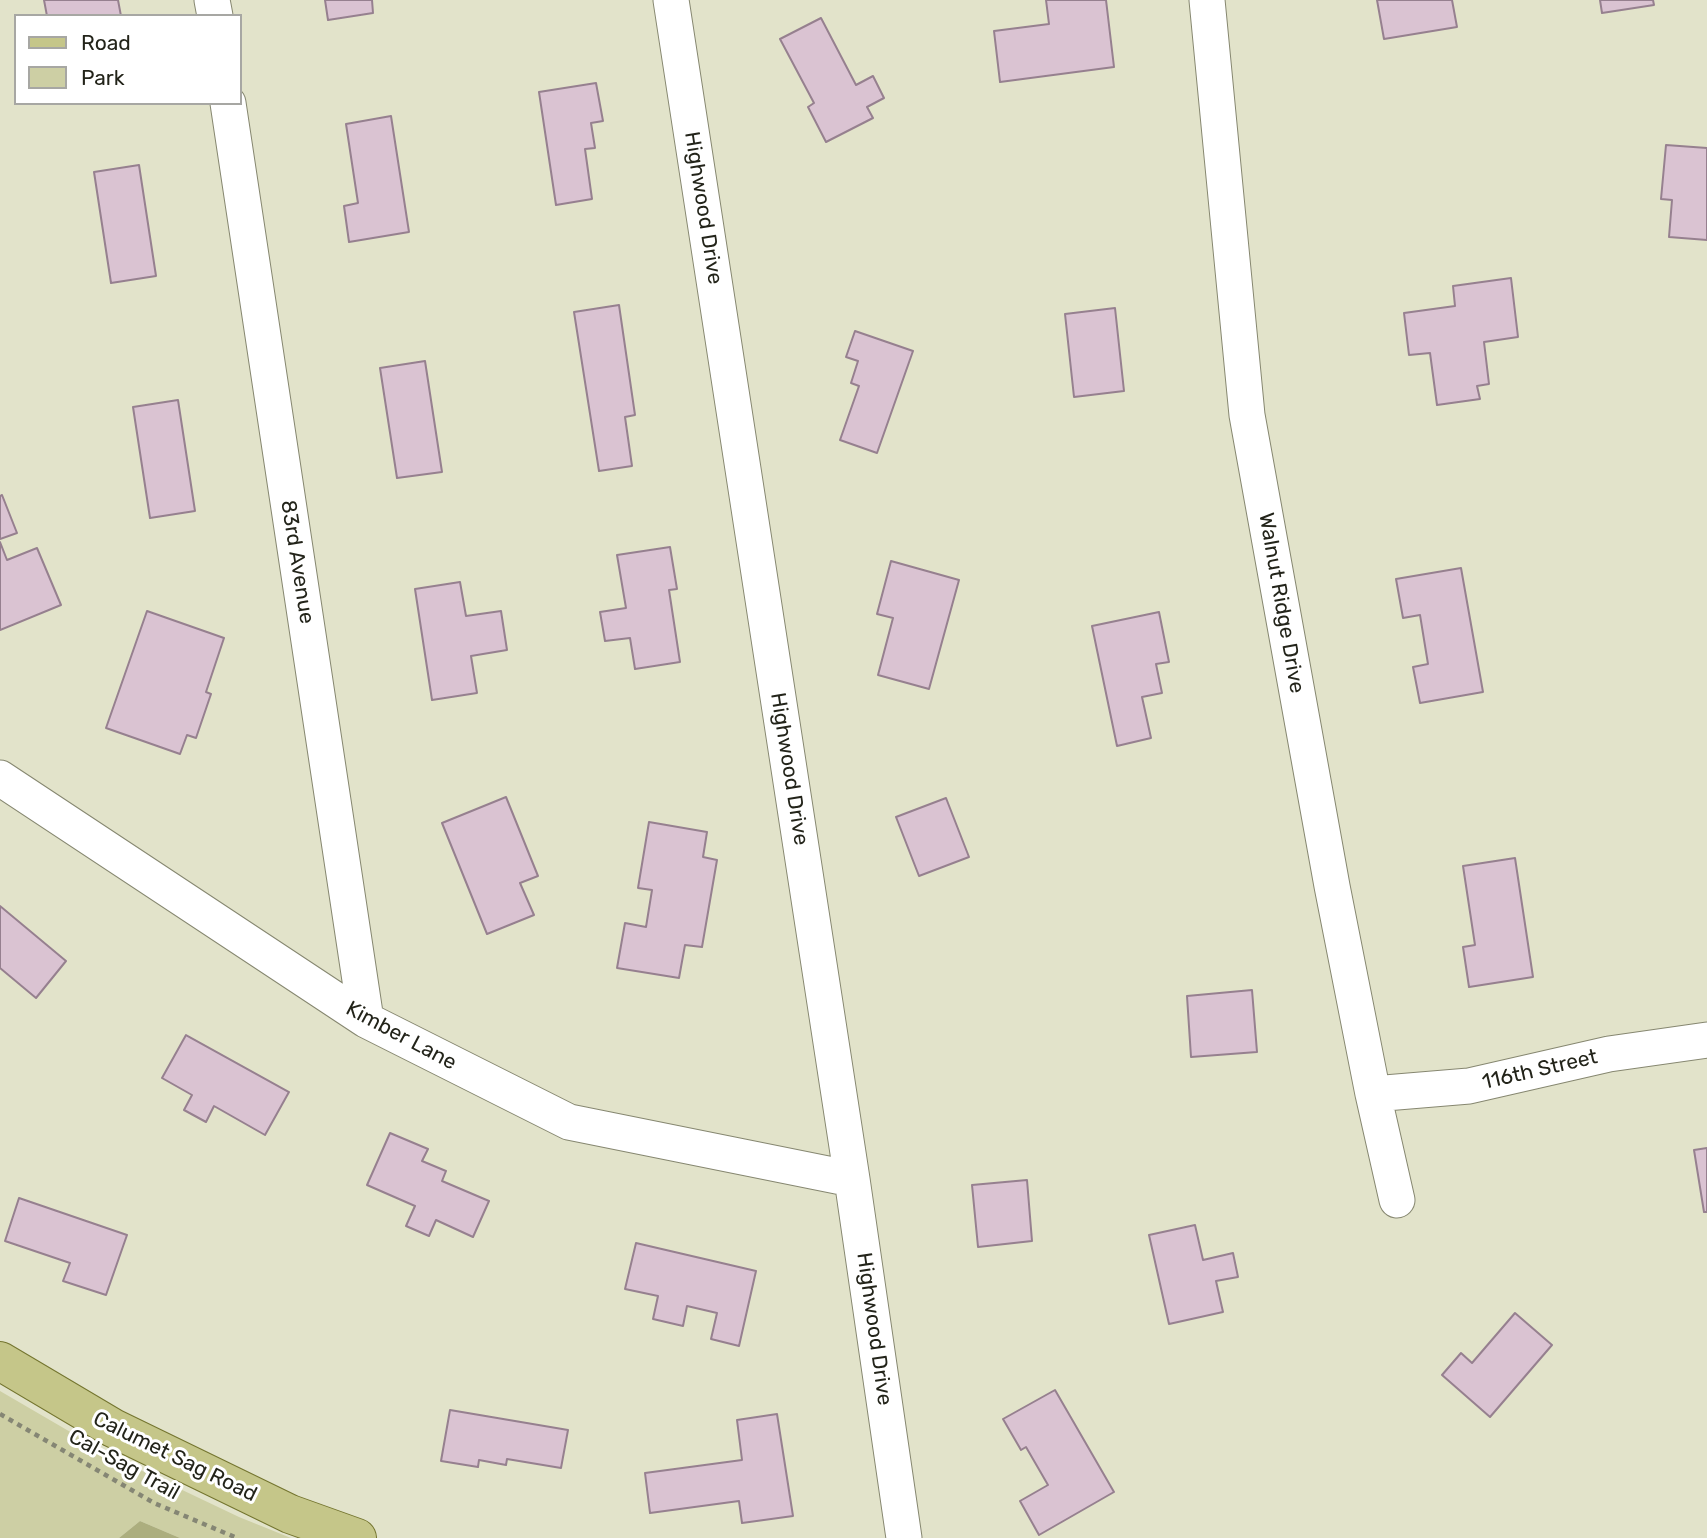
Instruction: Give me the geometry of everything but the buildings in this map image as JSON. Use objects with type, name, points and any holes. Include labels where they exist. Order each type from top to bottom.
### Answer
[{"type":"main road","name":"Calumet Sag Road","points":[[0,1361],[113,1428],[290,1514],[357,1538]]},
{"type":"street","name":"Highwood Drive","points":[[671,0],[852,1179],[904,1538]]},
{"type":"street","name":"Walnut Ridge Drive","points":[[1207,0],[1247,415],[1332,886],[1397,1200]]},
{"type":"street","name":"83rd Avenue","points":[[228,105],[366,1020]]},
{"type":"street","name":"Kimber Lane","points":[[0,778],[366,1020],[569,1122],[852,1179]]},
{"type":"street","name":"116th Street","points":[[1373,1094],[1469,1086],[1609,1054],[1707,1040]]},
{"type":"path","name":"Cal-Sag Trail","points":[[0,1414],[154,1503],[237,1538]]},
{"type":"green space","points":[[0,1391],[115,1458],[239,1517],[291,1538],[180,1538],[140,1521],[119,1538],[0,1538]]},
{"type":"green space","points":[[140,1521],[180,1538],[119,1538]]}]
